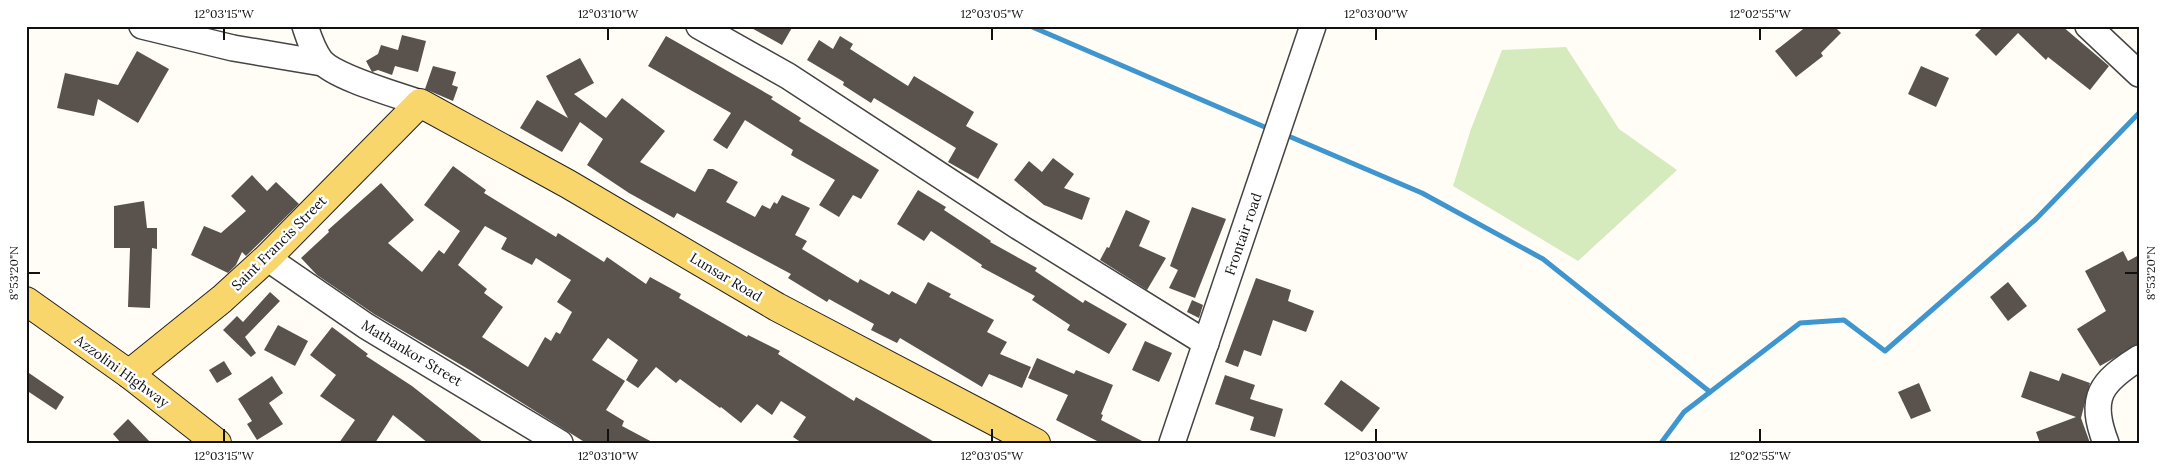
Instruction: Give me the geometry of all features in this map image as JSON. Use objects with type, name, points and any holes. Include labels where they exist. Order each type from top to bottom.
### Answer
[{"type":"main road","name":"Saint Francis Street","points":[[130,374],[222,299],[267,258],[420,103]]},
{"type":"main road","name":"Lunsar Road","points":[[420,103],[568,184],[777,307],[1036,443]]},
{"type":"main road","name":"Azzolini Highway","points":[[26,301],[130,374],[217,443]]},
{"type":"street","points":[[142,26],[233,48],[322,63],[345,75],[420,103]]},
{"type":"street","points":[[305,26],[312,46],[322,63]]},
{"type":"street","points":[[699,26],[788,76],[1019,228],[1206,343]]},
{"type":"street","name":"Frontair road","points":[[1172,443],[1314,26]]},
{"type":"street","points":[[2088,26],[2139,74]]},
{"type":"street","name":"Mathankor Street","points":[[267,258],[366,326],[560,443]]},
{"type":"street","points":[[2106,443],[2098,417],[2102,387],[2115,373],[2139,358]]},
{"type":"green space","points":[[1566,47],[1619,129],[1677,170],[1578,261],[1453,186],[1471,129],[1502,50]]},
{"type":"building","points":[[748,26],[793,26],[782,45]]},
{"type":"building","points":[[1807,26],[1834,26],[1841,33],[1821,53],[1823,56],[1796,77],[1775,51]]},
{"type":"building","points":[[1984,26],[2062,26],[2109,66],[2090,90],[2048,57],[2046,60],[2018,33],[1996,56],[1975,35]]},
{"type":"building","points":[[402,35],[426,41],[418,72],[395,66],[392,75],[378,70],[372,72],[366,61],[378,54],[381,45],[398,50]]},
{"type":"building","points":[[666,36],[773,97],[771,99],[801,118],[799,121],[879,170],[861,199],[853,195],[839,217],[819,205],[835,180],[791,155],[793,150],[745,120],[727,149],[713,140],[731,113],[648,66]]},
{"type":"building","points":[[840,36],[853,44],[850,49],[908,86],[914,76],[974,112],[966,126],[998,144],[978,179],[948,162],[956,148],[874,98],[871,103],[843,85],[844,82],[807,60],[819,40],[833,49]]},
{"type":"building","points":[[137,51],[169,69],[138,123],[98,99],[94,116],[57,108],[65,73],[118,85]]},
{"type":"building","points":[[580,58],[594,83],[574,94],[606,118],[622,98],[665,131],[640,162],[695,192],[708,169],[713,169],[738,182],[726,202],[755,217],[762,205],[770,209],[774,202],[777,204],[782,195],[810,208],[795,235],[807,241],[802,249],[858,283],[860,279],[889,295],[892,291],[916,304],[928,282],[951,294],[949,297],[994,320],[987,332],[1007,342],[1000,354],[1031,367],[1022,388],[989,374],[982,387],[900,338],[897,343],[871,330],[874,324],[829,299],[827,302],[788,278],[791,274],[677,213],[674,218],[629,193],[587,165],[603,139],[580,122],[562,152],[520,128],[537,100],[568,118],[546,76]]},
{"type":"building","points":[[433,66],[456,72],[452,85],[458,87],[453,101],[425,89]]},
{"type":"building","points":[[1921,66],[1949,78],[1936,107],[1908,94]]},
{"type":"building","points":[[1053,158],[1074,174],[1064,188],[1090,198],[1082,220],[1044,205],[1014,180],[1029,161],[1042,172]]},
{"type":"building","points":[[453,166],[486,190],[484,193],[556,237],[558,233],[604,262],[607,257],[646,284],[650,277],[681,294],[679,298],[747,337],[748,335],[780,351],[778,354],[854,401],[856,397],[936,443],[802,443],[793,437],[806,417],[781,401],[772,415],[757,404],[741,423],[680,379],[676,383],[656,367],[638,388],[626,380],[638,360],[608,338],[592,360],[625,381],[606,410],[624,421],[622,426],[654,443],[586,443],[468,369],[374,314],[317,275],[301,258],[329,232],[328,230],[381,183],[414,220],[388,243],[422,272],[439,250],[444,254],[460,231],[424,205]],"holes":[[[485,226],[507,238],[501,249],[532,265],[536,258],[571,280],[557,302],[572,312],[560,334],[556,332],[551,341],[545,337],[528,367],[482,337],[503,307],[484,293],[487,289],[458,265]]]},
{"type":"building","points":[[252,175],[267,191],[276,182],[299,204],[246,256],[242,252],[236,265],[228,273],[191,255],[204,226],[221,233],[246,211],[231,196]]},
{"type":"building","points":[[918,190],[946,207],[944,210],[990,242],[1037,268],[1035,271],[1083,303],[1085,300],[1127,324],[1109,354],[1067,330],[1070,325],[1032,300],[1035,296],[981,267],[982,265],[931,231],[924,241],[897,224]]},
{"type":"building","points":[[144,201],[147,228],[157,228],[157,249],[152,248],[150,308],[128,307],[130,248],[114,248],[114,206]]},
{"type":"building","points":[[1192,207],[1226,219],[1195,298],[1169,288],[1178,270],[1170,266]]},
{"type":"building","points":[[1126,210],[1150,221],[1139,246],[1166,258],[1147,290],[1100,260],[1107,247],[1109,248]]},
{"type":"building","points":[[2123,251],[2128,261],[2139,255],[2139,344],[2100,366],[2077,329],[2106,311],[2085,271]]},
{"type":"building","points":[[1256,278],[1291,290],[1288,301],[1314,311],[1306,332],[1273,320],[1261,356],[1244,350],[1238,367],[1225,362]]},
{"type":"building","points":[[2008,282],[2027,306],[2008,321],[1990,297]]},
{"type":"building","points":[[270,292],[280,301],[245,337],[256,353],[251,357],[223,330],[237,316],[243,322]]},
{"type":"building","points":[[1192,300],[1203,305],[1199,318],[1187,312]]},
{"type":"building","points":[[278,325],[308,341],[295,366],[264,350]]},
{"type":"building","points":[[332,327],[368,354],[366,356],[412,386],[484,443],[428,443],[393,415],[375,443],[339,443],[355,420],[320,396],[336,375],[310,355]]},
{"type":"building","points":[[1145,341],[1172,353],[1159,382],[1132,370]]},
{"type":"building","points":[[1037,358],[1074,374],[1076,370],[1113,385],[1101,414],[1103,415],[1101,420],[1146,443],[1101,443],[1056,420],[1068,395],[1028,378]]},
{"type":"building","points":[[224,361],[232,374],[217,383],[209,370]]},
{"type":"building","points":[[26,371],[64,397],[56,410],[26,390]]},
{"type":"building","points":[[2030,371],[2059,381],[2062,373],[2090,383],[2081,418],[2090,443],[2040,443],[2036,432],[2076,417],[2021,397]]},
{"type":"building","points":[[1225,375],[1255,385],[1250,399],[1283,409],[1275,437],[1250,430],[1254,417],[1215,404]]},
{"type":"building","points":[[272,376],[283,393],[269,403],[283,424],[257,440],[247,424],[252,421],[238,399]]},
{"type":"building","points":[[1341,380],[1380,408],[1362,432],[1324,404]]},
{"type":"building","points":[[1919,383],[1931,411],[1911,419],[1898,392]]},
{"type":"building","points":[[128,419],[151,443],[121,443],[113,434]]},
{"type":"waterway","points":[[1030,26],[1267,128]]},
{"type":"waterway","points":[[1661,443],[1684,412],[1800,323],[1844,320],[1885,351],[2036,219],[2139,113]]},
{"type":"waterway","points":[[1286,135],[1422,193],[1543,259],[1710,392]]}]
